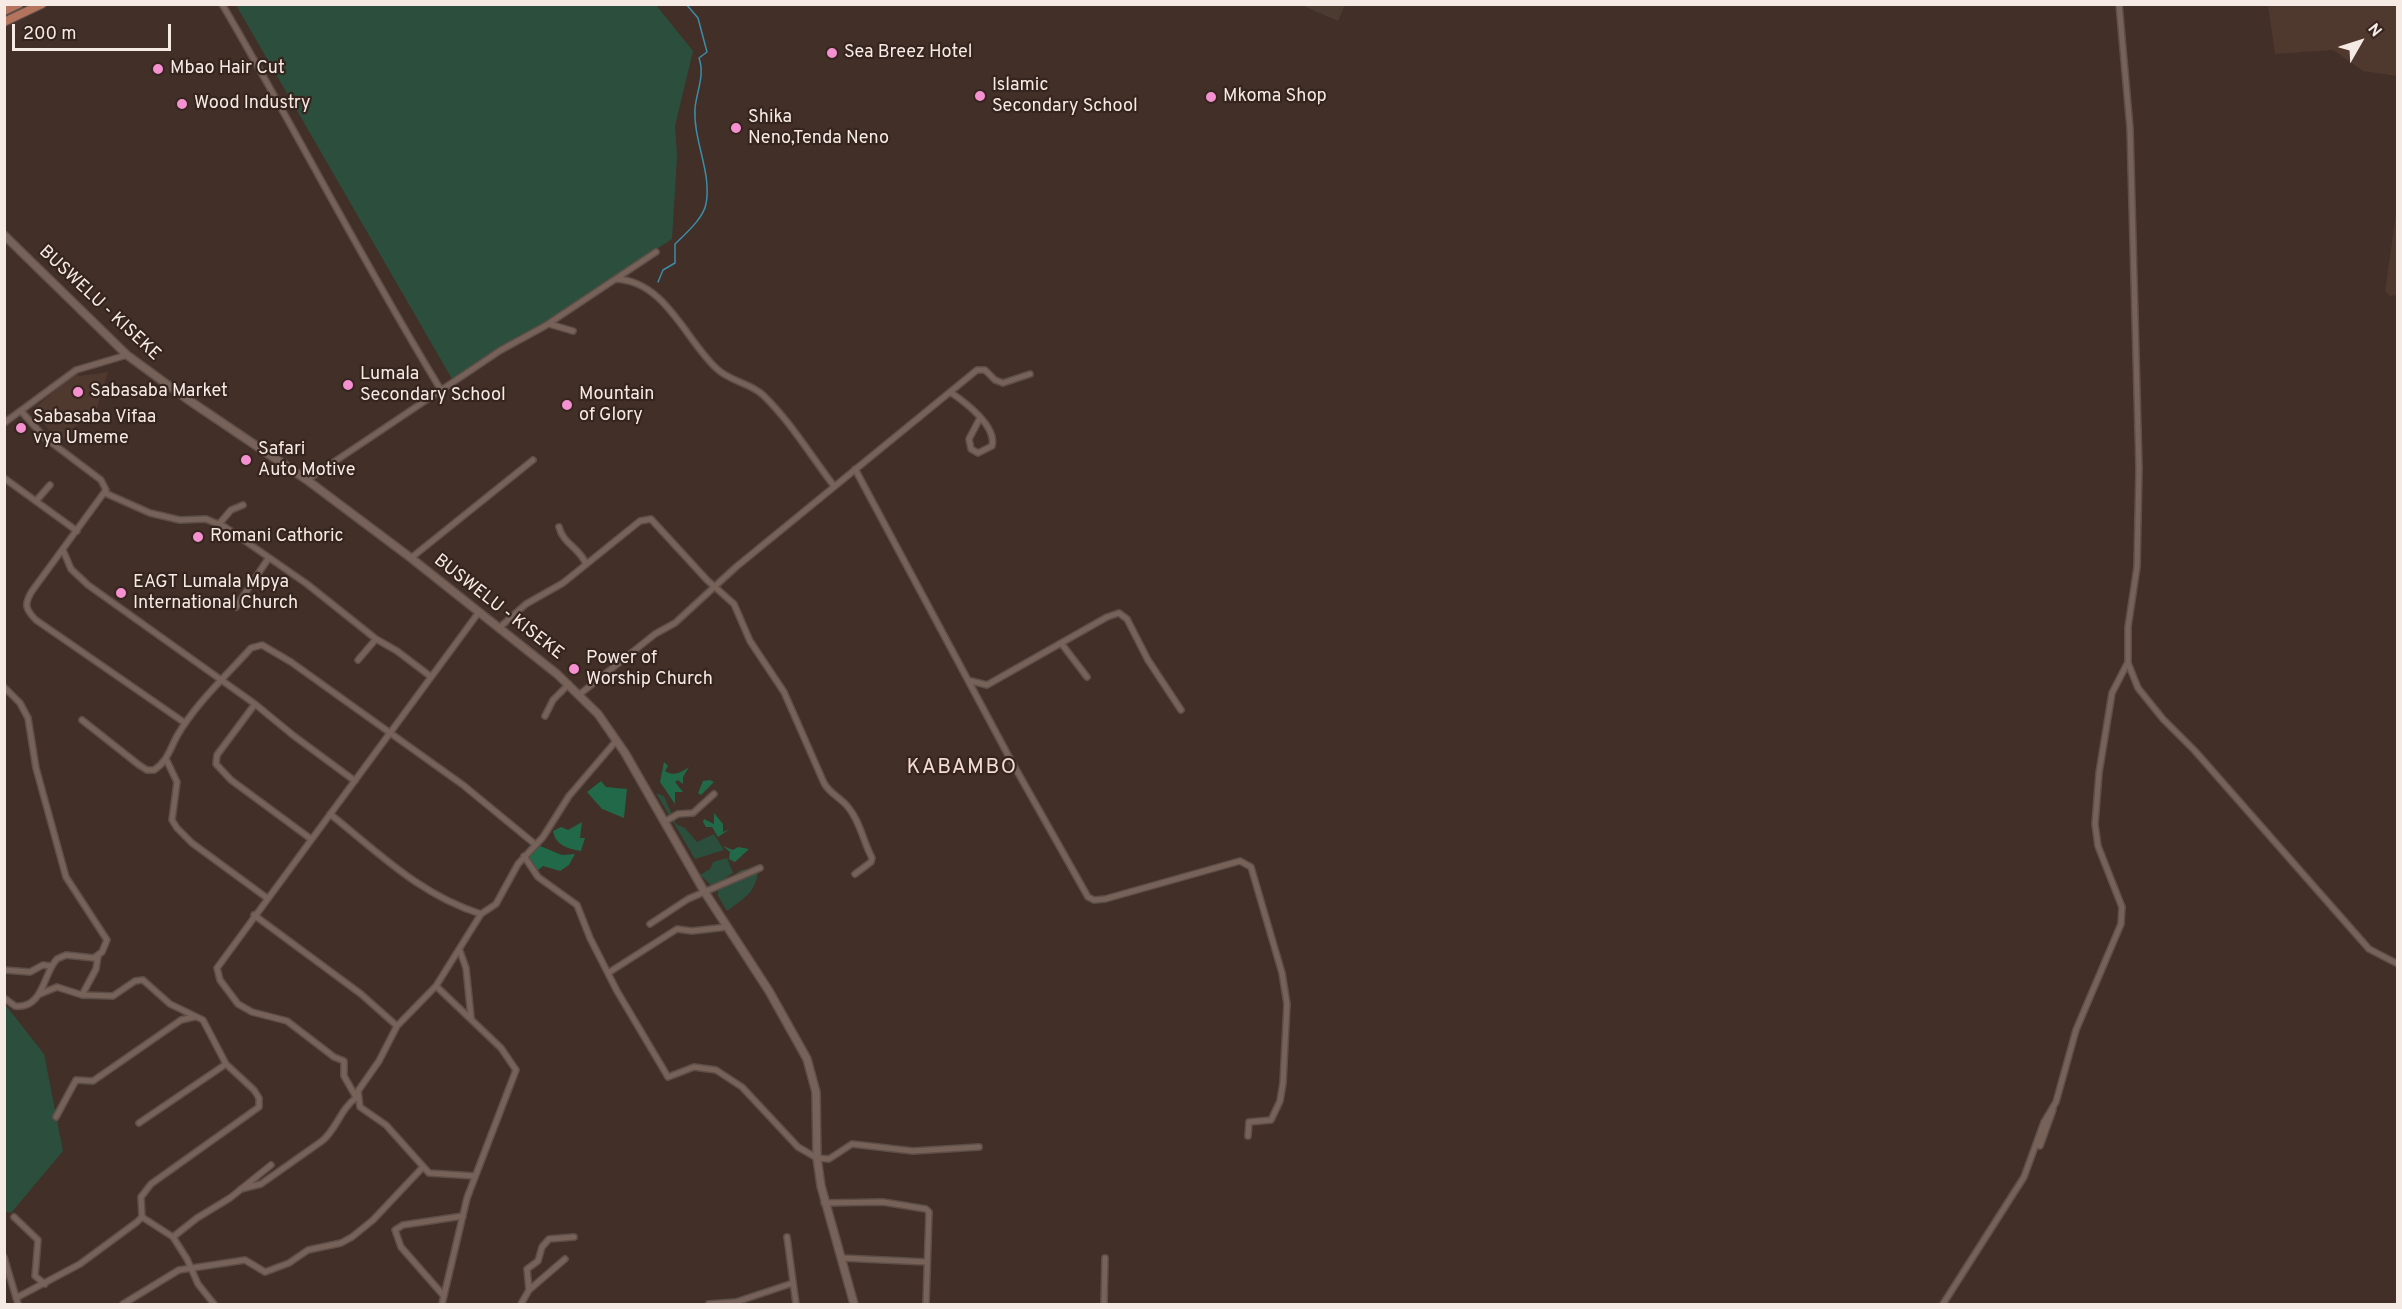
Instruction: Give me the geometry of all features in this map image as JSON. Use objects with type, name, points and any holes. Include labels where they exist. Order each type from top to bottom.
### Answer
[{"type":"main road","points":[[4,11],[19,4]]},
{"type":"main road","points":[[4,22],[42,4]]},
{"type":"main road","name":"BUSWELU - KISEKE","points":[[4,235],[127,355],[187,399],[307,480],[411,558],[580,694],[616,741],[704,891],[787,1020],[810,1065],[816,1092],[817,1158],[824,1203],[854,1305]]},
{"type":"street","points":[[222,4],[288,118],[381,290],[441,390]]},
{"type":"street","points":[[2119,4],[2130,128],[2139,468],[2137,567],[2128,627],[2128,663],[2138,688],[2163,719],[2195,750],[2369,949],[2397,964]]},
{"type":"street","points":[[307,480],[501,350],[549,324],[656,252]]},
{"type":"street","points":[[615,279],[632,281],[652,294],[684,327],[717,370],[763,395],[834,486]]},
{"type":"street","points":[[549,324],[573,332]]},
{"type":"street","points":[[4,423],[76,370],[127,355]]},
{"type":"street","points":[[580,694],[655,634],[675,623],[713,586],[980,368],[1004,383],[1030,374]]},
{"type":"street","points":[[950,392],[980,418],[994,442],[989,450],[978,453],[971,449],[969,439],[980,418]]},
{"type":"street","points":[[21,411],[44,437],[103,482],[105,493],[32,591],[26,602],[27,609],[36,620],[185,723]]},
{"type":"street","points":[[411,558],[533,460]]},
{"type":"street","points":[[855,469],[971,681],[1008,754],[1088,897],[1094,900],[1105,899],[1240,861],[1251,867],[1282,973],[1287,1014],[1283,1052],[1285,1067],[1280,1101],[1271,1120],[1249,1122],[1248,1136]]},
{"type":"street","points":[[4,478],[77,531]]},
{"type":"street","points":[[36,501],[50,485]]},
{"type":"street","points":[[105,493],[150,513],[180,520],[206,519],[219,524],[308,584],[376,639],[430,676]]},
{"type":"street","points":[[219,524],[231,510],[243,505]]},
{"type":"street","points":[[499,628],[519,610],[556,589],[647,518],[713,586],[734,604],[750,641],[784,692],[824,783],[831,793],[848,807],[858,824],[872,858],[871,862],[855,874]]},
{"type":"street","points":[[559,526],[565,540],[581,555],[586,564]]},
{"type":"street","points":[[63,550],[72,569],[83,580],[255,704],[355,781]]},
{"type":"street","points":[[236,607],[268,559]]},
{"type":"street","points":[[475,1176],[432,1175],[386,1125],[360,1107],[357,1097],[344,1076],[345,1064],[342,1059],[286,1021],[243,1008],[220,980],[218,973],[220,963],[254,915],[479,612]]},
{"type":"street","points":[[971,681],[987,685],[1107,617],[1123,614],[1181,710]]},
{"type":"street","points":[[358,660],[376,639]]},
{"type":"street","points":[[1061,643],[1087,676]]},
{"type":"street","points":[[82,720],[147,770],[159,767],[166,759],[185,723],[254,645],[264,645],[463,785],[536,845]]},
{"type":"street","points":[[1943,1305],[1962,1272],[1990,1235],[2024,1177],[2034,1155],[2044,1122],[2053,1108],[2076,1030],[2121,924],[2122,907],[2098,846],[2095,824],[2112,693],[2128,663]]},
{"type":"street","points":[[545,716],[553,700],[569,684]]},
{"type":"street","points":[[4,687],[20,703],[28,718],[36,768],[66,877],[107,939],[98,956],[93,977],[82,995]]},
{"type":"street","points":[[255,704],[217,755],[216,764],[231,780],[311,840]]},
{"type":"street","points":[[241,1189],[261,1184],[327,1137],[342,1111],[357,1097],[361,1086],[379,1061],[397,1026],[436,986],[460,951],[481,914],[496,904],[508,879],[524,856],[536,845],[586,774],[616,741]]},
{"type":"street","points":[[166,759],[177,782],[172,820],[177,828],[192,843],[267,898]]},
{"type":"street","points":[[664,822],[678,814],[693,813],[714,794]]},
{"type":"street","points":[[330,814],[403,875],[455,904],[481,914]]},
{"type":"street","points":[[524,856],[538,877],[577,905],[608,973],[668,1077],[694,1067],[716,1070],[742,1087],[798,1147],[817,1158],[829,1159],[852,1144],[913,1151],[979,1147]]},
{"type":"street","points":[[650,924],[704,891],[760,868]]},
{"type":"street","points":[[254,915],[361,994],[397,1026]]},
{"type":"street","points":[[608,973],[677,929],[692,931],[728,927]]},
{"type":"street","points":[[460,951],[466,968],[467,1005],[471,1018]]},
{"type":"street","points":[[40,994],[51,966],[61,956],[90,958],[98,956]]},
{"type":"street","points":[[4,970],[30,972],[44,965],[51,966]]},
{"type":"street","points":[[4,998],[19,1007],[57,987],[82,995],[113,996],[135,981],[143,980],[170,1004],[206,1024],[226,1064],[254,1090],[259,1107],[249,1117],[151,1184],[141,1197],[142,1217]]},
{"type":"street","points":[[436,986],[501,1048],[516,1070],[475,1176],[442,1305]]},
{"type":"street","points":[[56,1117],[76,1080],[93,1081],[181,1020],[196,1017]]},
{"type":"street","points":[[139,1123],[226,1064]]},
{"type":"street","points":[[172,1237],[271,1165]]},
{"type":"street","points":[[123,1305],[175,1272],[245,1260],[265,1272],[289,1263],[308,1250],[341,1243],[373,1220],[423,1167]]},
{"type":"street","points":[[824,1203],[883,1202],[922,1206],[929,1212],[926,1305]]},
{"type":"street","points":[[444,1296],[401,1247],[395,1230],[403,1225],[463,1216]]},
{"type":"street","points":[[14,1217],[38,1240],[35,1276],[45,1284]]},
{"type":"street","points":[[142,1217],[172,1237],[193,1269],[198,1284],[214,1305]]},
{"type":"street","points":[[16,1298],[80,1264],[142,1217]]},
{"type":"street","points":[[529,1290],[527,1269],[538,1261],[544,1243],[554,1238],[574,1237]]},
{"type":"street","points":[[787,1237],[796,1305]]},
{"type":"street","points":[[4,1257],[18,1305]]},
{"type":"street","points":[[841,1258],[927,1262]]},
{"type":"street","points":[[1104,1305],[1105,1258]]},
{"type":"street","points":[[521,1305],[529,1290],[565,1259]]},
{"type":"street","points":[[709,1305],[736,1302],[793,1283]]},
{"type":"shaded area","points":[[1301,5],[1345,5],[1338,21]]},
{"type":"shaded area","points":[[2268,5],[2397,5],[2397,76],[2363,71],[2333,50],[2275,54]]},
{"type":"shaded area","points":[[2397,207],[2397,295],[2390,296],[2385,291]]},
{"type":"shaded area","name":"Sabasaba Market","points":[[108,372],[97,408],[59,442],[32,410],[76,373],[79,376]]},
{"type":"green space","points":[[236,5],[656,5],[693,51],[675,126],[677,156],[672,239],[545,322],[452,379]]},
{"type":"green space","points":[[664,762],[668,766],[665,771],[671,774],[689,767],[683,777],[683,784],[678,780],[675,782],[683,792],[675,792],[675,804],[660,782]]},
{"type":"green space","points":[[601,781],[606,787],[627,789],[624,818],[602,809],[587,792]]},
{"type":"green space","points":[[703,781],[714,782],[701,795],[698,793]]},
{"type":"green space","points":[[656,793],[664,796],[676,824],[685,828],[697,842],[714,834],[724,850],[695,859]]},
{"type":"green space","points":[[714,813],[723,824],[723,832],[730,829],[718,837],[712,827],[706,827],[703,822],[704,819],[714,824]]},
{"type":"green space","points":[[582,822],[580,838],[585,838],[581,851],[567,847],[556,840],[553,831],[561,827],[568,830]]},
{"type":"green space","points":[[540,846],[562,855],[575,854],[569,865],[560,871],[543,866],[537,871],[527,859]]},
{"type":"green space","points":[[723,846],[733,850],[738,847],[749,849],[735,862],[729,859],[730,852]]},
{"type":"green space","points":[[727,858],[733,873],[715,885],[713,893],[711,885],[700,875],[710,869],[713,862]]},
{"type":"green space","points":[[741,870],[758,871],[752,890],[727,911],[718,896],[718,887]]},
{"type":"green space","points":[[4,1003],[44,1054],[63,1151],[11,1213],[4,1211]]},
{"type":"waterway","points":[[658,282],[663,270],[675,263],[675,244],[698,221],[706,204],[707,180],[697,132],[695,108],[701,77],[699,58],[707,52],[698,18],[686,4]]},
{"type":"place","name":"Sea Breez Hotel","points":[[832,53]]},
{"type":"place","name":"Mbao Hair Cut","points":[[158,69]]},
{"type":"place","name":"Islamic Secondary School","points":[[980,96]]},
{"type":"place","name":"Mkoma Shop","points":[[1211,97]]},
{"type":"place","name":"Wood Industry","points":[[182,104]]},
{"type":"place","name":"Shika Neno,Tenda Neno","points":[[736,128]]},
{"type":"place","name":"Lumala Secondary School","points":[[348,385]]},
{"type":"place","name":"Sabasaba Market","points":[[78,392]]},
{"type":"place","name":"Mountain of Glory","points":[[567,405]]},
{"type":"place","name":"Sabasaba Vifaa vya Umeme","points":[[21,428]]},
{"type":"place","name":"Safari Auto Motive","points":[[246,460]]},
{"type":"place","name":"Romani Cathoric","points":[[198,537]]},
{"type":"place","name":"EAGT Lumala Mpya International Church","points":[[121,593]]},
{"type":"place","name":"Power of Worship Church","points":[[574,669]]},
{"type":"district","name":"KABAMBO","points":[[962,769]]}]
